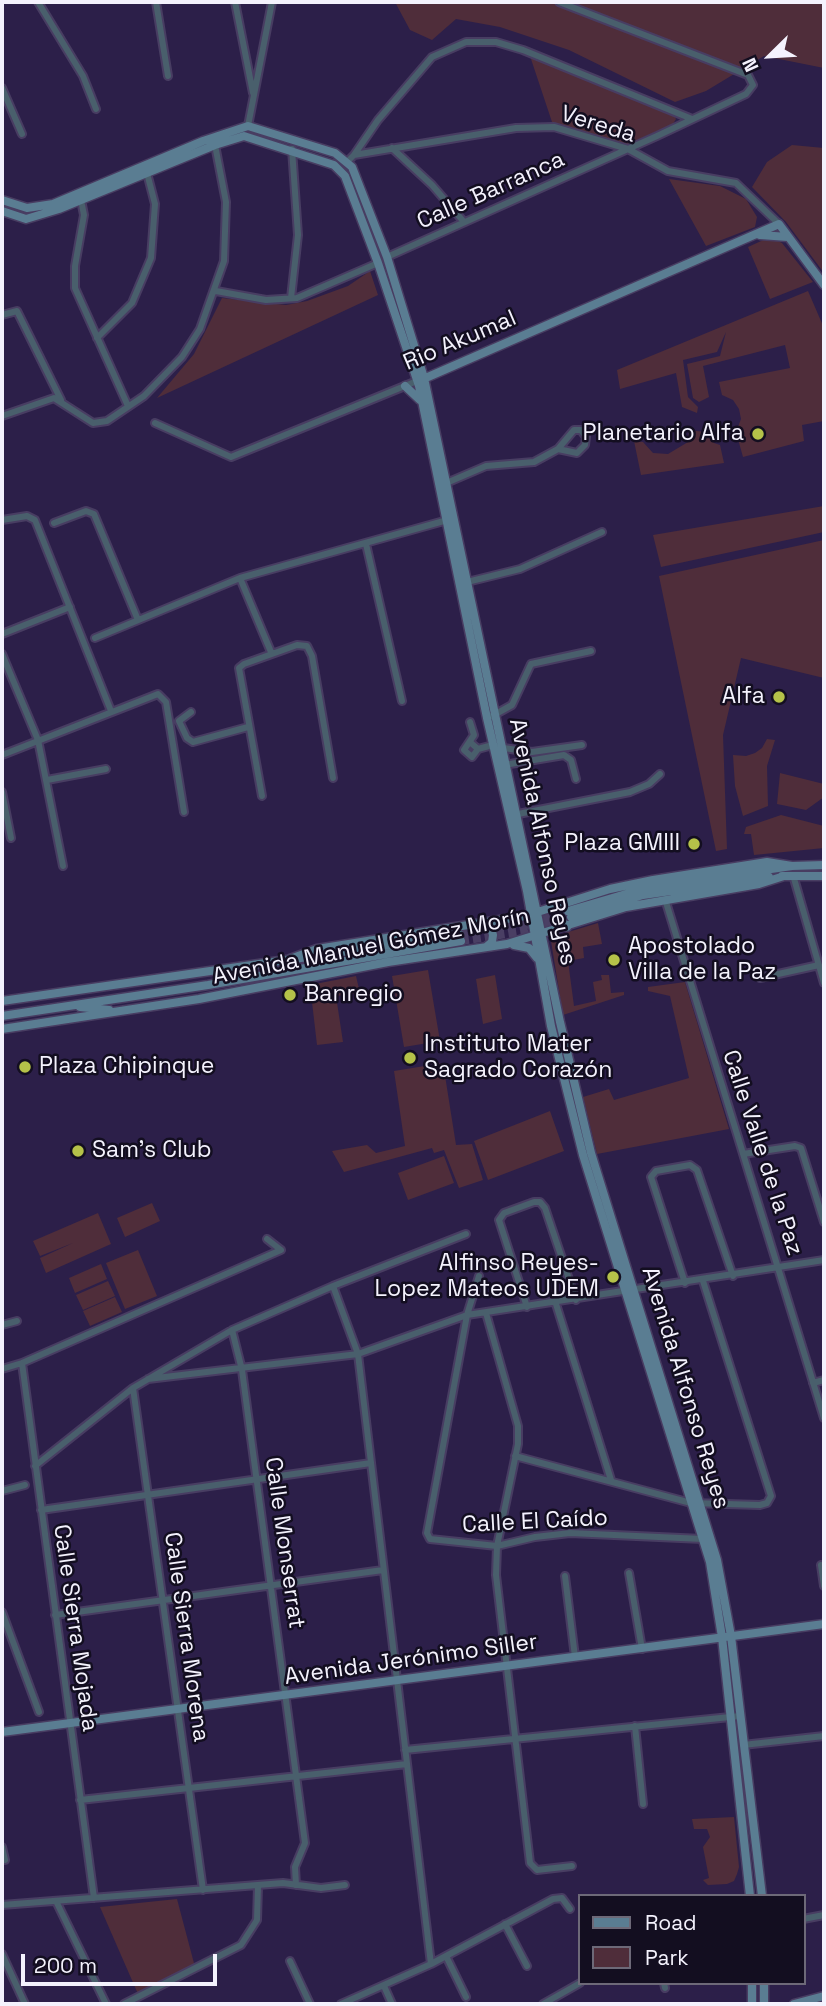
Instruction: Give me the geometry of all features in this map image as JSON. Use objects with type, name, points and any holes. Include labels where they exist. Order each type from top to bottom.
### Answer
[{"type":"main road","points":[[2,200],[27,208],[53,204],[203,141],[248,126],[351,158]]},
{"type":"main road","name":"Avenida Alfonso Reyes","points":[[2,211],[26,219],[244,136],[292,149],[341,169],[394,297],[421,380],[491,716],[535,902],[534,914]]},
{"type":"main road","name":"Avenida Alfonso Reyes","points":[[351,158],[388,261],[394,297]]},
{"type":"main road","points":[[779,224],[824,285]]},
{"type":"main road","name":"Rio Akumal","points":[[421,380],[779,224]]},
{"type":"main road","points":[[757,235],[788,237]]},
{"type":"main road","points":[[378,263],[388,261]]},
{"type":"main road","name":"Avenida Alfonso Reyes","points":[[421,380],[422,402],[442,484]]},
{"type":"main road","points":[[405,386],[422,402]]},
{"type":"main road","name":"Avenida Alfonso Reyes","points":[[514,815],[539,936],[591,1153],[636,1291],[695,1503],[727,1636]]},
{"type":"main road","name":"Avenida Manuel Gómez Morín","points":[[290,960],[317,949],[534,914],[653,880],[767,862],[790,872],[824,876]]},
{"type":"main road","name":"Avenida Manuel Gómez Morín","points":[[570,914],[643,895],[824,865]]},
{"type":"main road","name":"Avenida Manuel Gómez Morín","points":[[6,1028],[115,1012],[507,944],[626,907],[759,884],[790,872]]},
{"type":"main road","points":[[535,902],[558,906],[559,918],[567,927]]},
{"type":"main road","points":[[480,923],[492,932],[493,939],[486,947]]},
{"type":"main road","name":"Avenida Alfonso Reyes","points":[[539,936],[538,959],[583,1154],[624,1292],[717,1560],[738,1746],[750,1894]]},
{"type":"main road","name":"Avenida Manuel Gómez Morín","points":[[2,1002],[461,938],[278,972],[2,1016]]},
{"type":"main road","points":[[507,944],[528,948],[538,959]]},
{"type":"main road","points":[[278,972],[326,974]]},
{"type":"main road","points":[[74,1004],[115,1012]]},
{"type":"main road","points":[[6,1028],[23,1013]]},
{"type":"main road","name":"Avenida Jerónimo Siller","points":[[2,1732],[286,1697],[824,1624]]},
{"type":"main road","name":"Avenida Alfonso Reyes","points":[[738,1746],[762,1894]]},
{"type":"main road","points":[[752,1985],[752,2004]]},
{"type":"main road","points":[[764,1985],[764,2004]]},
{"type":"main road","points":[[794,2004],[824,1996]]},
{"type":"street","points":[[38,2],[83,76],[96,109]]},
{"type":"street","points":[[156,2],[168,76]]},
{"type":"street","points":[[235,2],[253,95]]},
{"type":"street","points":[[248,126],[253,95],[261,75],[272,2]]},
{"type":"street","name":"Calle Barranca","points":[[388,261],[464,222],[692,120],[746,94],[751,89],[753,80],[741,72],[559,2]]},
{"type":"street","points":[[351,158],[432,57],[450,46],[481,41],[523,50],[692,120]]},
{"type":"street","points":[[249,73],[261,75]]},
{"type":"street","points":[[2,88],[22,134]]},
{"type":"street","name":"Vereda","points":[[351,158],[393,148],[536,126],[571,131],[628,149],[668,171],[736,183],[779,224]]},
{"type":"street","points":[[2,315],[17,311],[61,400],[93,423],[107,421],[160,382],[200,329],[216,291],[225,250],[227,218],[215,145]]},
{"type":"street","points":[[393,148],[432,185],[464,222]]},
{"type":"street","points":[[291,298],[298,235],[292,149]]},
{"type":"street","points":[[97,338],[132,303],[151,258],[155,204],[148,173]]},
{"type":"street","points":[[81,200],[83,232],[74,278],[97,338],[128,406]]},
{"type":"street","points":[[216,291],[266,300],[291,298],[378,263]]},
{"type":"street","name":"Rio Akumal","points":[[155,424],[231,457],[421,380]]},
{"type":"street","points":[[2,416],[46,399],[61,400]]},
{"type":"street","points":[[442,484],[486,467],[528,464],[558,449],[571,432],[581,430],[587,441],[577,453],[558,449]]},
{"type":"street","points":[[54,523],[86,510],[94,513],[138,620]]},
{"type":"street","points":[[2,520],[33,518],[111,710]]},
{"type":"street","points":[[95,638],[240,579],[449,519]]},
{"type":"street","points":[[462,583],[520,569],[602,532]]},
{"type":"street","points":[[366,544],[402,701]]},
{"type":"street","points":[[240,579],[271,652]]},
{"type":"street","points":[[2,634],[71,607]]},
{"type":"street","points":[[262,796],[239,672],[244,664],[271,652],[297,645],[309,648],[333,778]]},
{"type":"street","points":[[491,716],[512,705],[531,664],[592,651]]},
{"type":"street","points":[[2,654],[38,740],[63,866]]},
{"type":"street","points":[[2,755],[154,694],[164,698],[184,812]]},
{"type":"street","points":[[191,712],[179,721],[187,738],[193,742],[248,727]]},
{"type":"street","points":[[470,722],[474,731],[471,743],[464,750],[468,756],[476,755],[478,749]]},
{"type":"street","points":[[471,743],[478,749],[498,747],[532,752],[582,745]]},
{"type":"street","points":[[502,765],[564,755],[571,760],[576,779]]},
{"type":"street","points":[[47,780],[106,769]]},
{"type":"street","points":[[514,815],[630,792],[649,784],[660,774]]},
{"type":"street","points":[[2,792],[11,838]]},
{"type":"street","points":[[790,872],[824,983]]},
{"type":"street","name":"Calle Valle de la Paz","points":[[665,899],[824,1418]]},
{"type":"street","points":[[760,978],[819,965]]},
{"type":"street","points":[[743,1154],[795,1146],[802,1148],[824,1222]]},
{"type":"street","points":[[685,1283],[651,1177],[656,1171],[690,1165],[697,1170],[733,1276]]},
{"type":"street","points":[[527,1307],[499,1220],[504,1213],[534,1202],[540,1202],[545,1208],[576,1300]]},
{"type":"street","points":[[35,1466],[133,1388],[232,1330],[333,1286],[466,1234]]},
{"type":"street","points":[[2,1368],[22,1363],[281,1250],[268,1239]]},
{"type":"street","points":[[148,1379],[242,1370],[358,1354],[467,1315],[556,1304],[824,1260]]},
{"type":"street","points":[[467,1315],[479,1276]]},
{"type":"street","points":[[515,1456],[695,1503],[767,1503],[771,1496],[704,1281]]},
{"type":"street","points":[[333,1286],[358,1354],[431,1965]]},
{"type":"street","points":[[556,1304],[611,1480]]},
{"type":"street","points":[[486,1313],[518,1426],[515,1456],[497,1546],[498,1605],[517,1738],[530,1863],[537,1870],[572,1866]]},
{"type":"street","name":"Calle El Caído","points":[[467,1315],[427,1533],[435,1542],[497,1546],[535,1537],[570,1533],[703,1539]]},
{"type":"street","points":[[2,1325],[17,1321]]},
{"type":"street","name":"Calle Monserrat","points":[[232,1330],[242,1370],[297,1776],[305,1846],[295,1867],[296,1885]]},
{"type":"street","name":"Calle Sierra Mojada","points":[[22,1363],[94,1898]]},
{"type":"street","points":[[813,1383],[824,1380]]},
{"type":"street","name":"Calle Sierra Morena","points":[[133,1388],[203,1891]]},
{"type":"street","points":[[41,1510],[149,1492],[372,1463]]},
{"type":"street","points":[[2,1490],[25,1485]]},
{"type":"street","points":[[821,1566],[824,1586]]},
{"type":"street","points":[[55,1615],[383,1570]]},
{"type":"street","points":[[629,1573],[642,1649]]},
{"type":"street","points":[[565,1576],[575,1657]]},
{"type":"street","points":[[2,1612],[39,1712]]},
{"type":"street","points":[[405,1750],[735,1717]]},
{"type":"street","points":[[635,1726],[643,1804]]},
{"type":"street","points":[[738,1746],[824,1736]]},
{"type":"street","points":[[80,1800],[407,1764]]},
{"type":"street","points":[[2,1847],[5,1860]]},
{"type":"street","points":[[2,1905],[258,1885],[321,1888],[345,1885]]},
{"type":"street","points":[[124,2004],[241,1945],[257,1920],[258,1885]]},
{"type":"street","points":[[341,2004],[431,1965],[553,1899],[562,1898],[570,1909]]},
{"type":"street","points":[[56,1901],[106,2004]]},
{"type":"street","points":[[805,1920],[824,1915]]},
{"type":"street","points":[[505,1924],[527,1966]]},
{"type":"street","points":[[2,1954],[25,2004]]},
{"type":"street","points":[[446,1956],[466,1997]]},
{"type":"street","points":[[290,1961],[310,2004]]},
{"type":"street","points":[[544,2003],[578,1984]]},
{"type":"street","points":[[384,1986],[392,2004]]},
{"type":"green space","points":[[395,2],[824,2],[824,68],[764,56],[706,91],[675,102],[569,50],[500,27],[456,19],[432,40],[410,30]]},
{"type":"green space","points":[[530,56],[672,112],[676,119],[673,124],[624,146],[552,122]]},
{"type":"green space","points":[[792,145],[824,148],[824,273],[786,222],[752,187],[767,162]]},
{"type":"green space","points":[[669,179],[720,186],[746,199],[757,217],[755,227],[706,246]]},
{"type":"green space","points":[[770,237],[782,243],[813,282],[770,299],[748,247]]},
{"type":"green space","points":[[370,271],[378,295],[157,398],[194,354],[222,298],[286,305],[307,301],[348,286]]},
{"type":"green space","points":[[808,291],[824,328],[824,421],[802,425],[804,441],[743,457],[736,432],[741,419],[739,409],[733,400],[722,395],[719,382],[790,368],[785,345],[703,366],[709,397],[699,402],[693,398],[687,364],[720,356],[726,332],[717,352],[683,360],[688,397],[698,407],[697,413],[682,407],[676,373],[620,389],[617,370]]},
{"type":"green space","points":[[689,430],[705,432],[714,443],[720,445],[724,463],[641,475],[634,441],[643,442],[653,453],[668,454],[688,442]]},
{"type":"green space","points":[[824,506],[824,532],[661,567],[653,535]]},
{"type":"green space","points":[[824,540],[824,678],[741,658],[723,735],[727,849],[716,851],[659,576]]},
{"type":"green space","points":[[767,739],[775,740],[767,766],[768,806],[743,816],[735,786],[733,755],[746,756],[755,753]]},
{"type":"green space","points":[[780,773],[824,784],[824,797],[806,810],[777,804]]},
{"type":"green space","points":[[781,815],[824,826],[824,848],[754,855],[751,834],[744,834],[746,827]]},
{"type":"green space","points":[[598,923],[602,944],[583,947],[584,958],[568,961],[574,1006],[596,1001],[593,982],[602,980],[601,975],[609,975],[611,993],[624,992],[624,995],[563,1015],[551,941],[555,936]]},
{"type":"green space","points":[[428,970],[440,1041],[404,1047],[392,976]]},
{"type":"green space","points":[[495,975],[502,1019],[483,1024],[476,979]]},
{"type":"green space","points":[[356,976],[360,993],[336,996],[343,1042],[317,1045],[310,985]]},
{"type":"green space","points":[[685,982],[729,1129],[597,1154],[583,1097],[609,1089],[614,1100],[689,1078],[670,996],[648,991],[648,987]]},
{"type":"green space","points":[[443,1063],[456,1145],[472,1144],[483,1180],[459,1188],[444,1150],[434,1153],[432,1148],[344,1172],[332,1151],[367,1145],[376,1153],[405,1146],[394,1071]]},
{"type":"green space","points":[[550,1111],[564,1151],[488,1180],[474,1141]]},
{"type":"green space","points":[[444,1156],[454,1183],[408,1200],[398,1173]]},
{"type":"green space","points":[[152,1203],[160,1221],[125,1237],[117,1218]]},
{"type":"green space","points":[[98,1213],[111,1244],[46,1273],[40,1258],[73,1243],[40,1256],[33,1241]]},
{"type":"green space","points":[[138,1250],[157,1296],[125,1309],[106,1263]]},
{"type":"green space","points":[[101,1264],[107,1279],[75,1293],[69,1278]]},
{"type":"green space","points":[[108,1281],[115,1296],[83,1310],[76,1295]]},
{"type":"green space","points":[[115,1297],[122,1312],[90,1326],[83,1311]]},
{"type":"green space","points":[[734,1817],[739,1867],[737,1874],[734,1881],[727,1884],[708,1885],[703,1880],[709,1878],[703,1847],[710,1837],[707,1829],[694,1829],[692,1819]]},
{"type":"green space","points":[[177,1899],[195,1967],[138,1994],[100,1907]]},
{"type":"tunnel","points":[[460,935],[526,925],[562,913]]},
{"type":"tunnel","points":[[461,941],[527,931],[571,917]]},
{"type":"place","name":"Planetario Alfa","points":[[758,434]]},
{"type":"place","name":"Alfa","points":[[779,697]]},
{"type":"place","name":"Plaza GMIII","points":[[694,844]]},
{"type":"place","name":"Apostolado Villa de la Paz","points":[[614,960]]},
{"type":"place","name":"Banregio","points":[[290,995]]},
{"type":"place","name":"Instituto Mater Sagrado Corazón","points":[[410,1058]]},
{"type":"place","name":"Plaza Chipinque","points":[[25,1067]]},
{"type":"place","name":"Sam's Club","points":[[78,1151]]},
{"type":"place","name":"Alfinso Reyes- Lopez Mateos UDEM","points":[[613,1277]]}]
